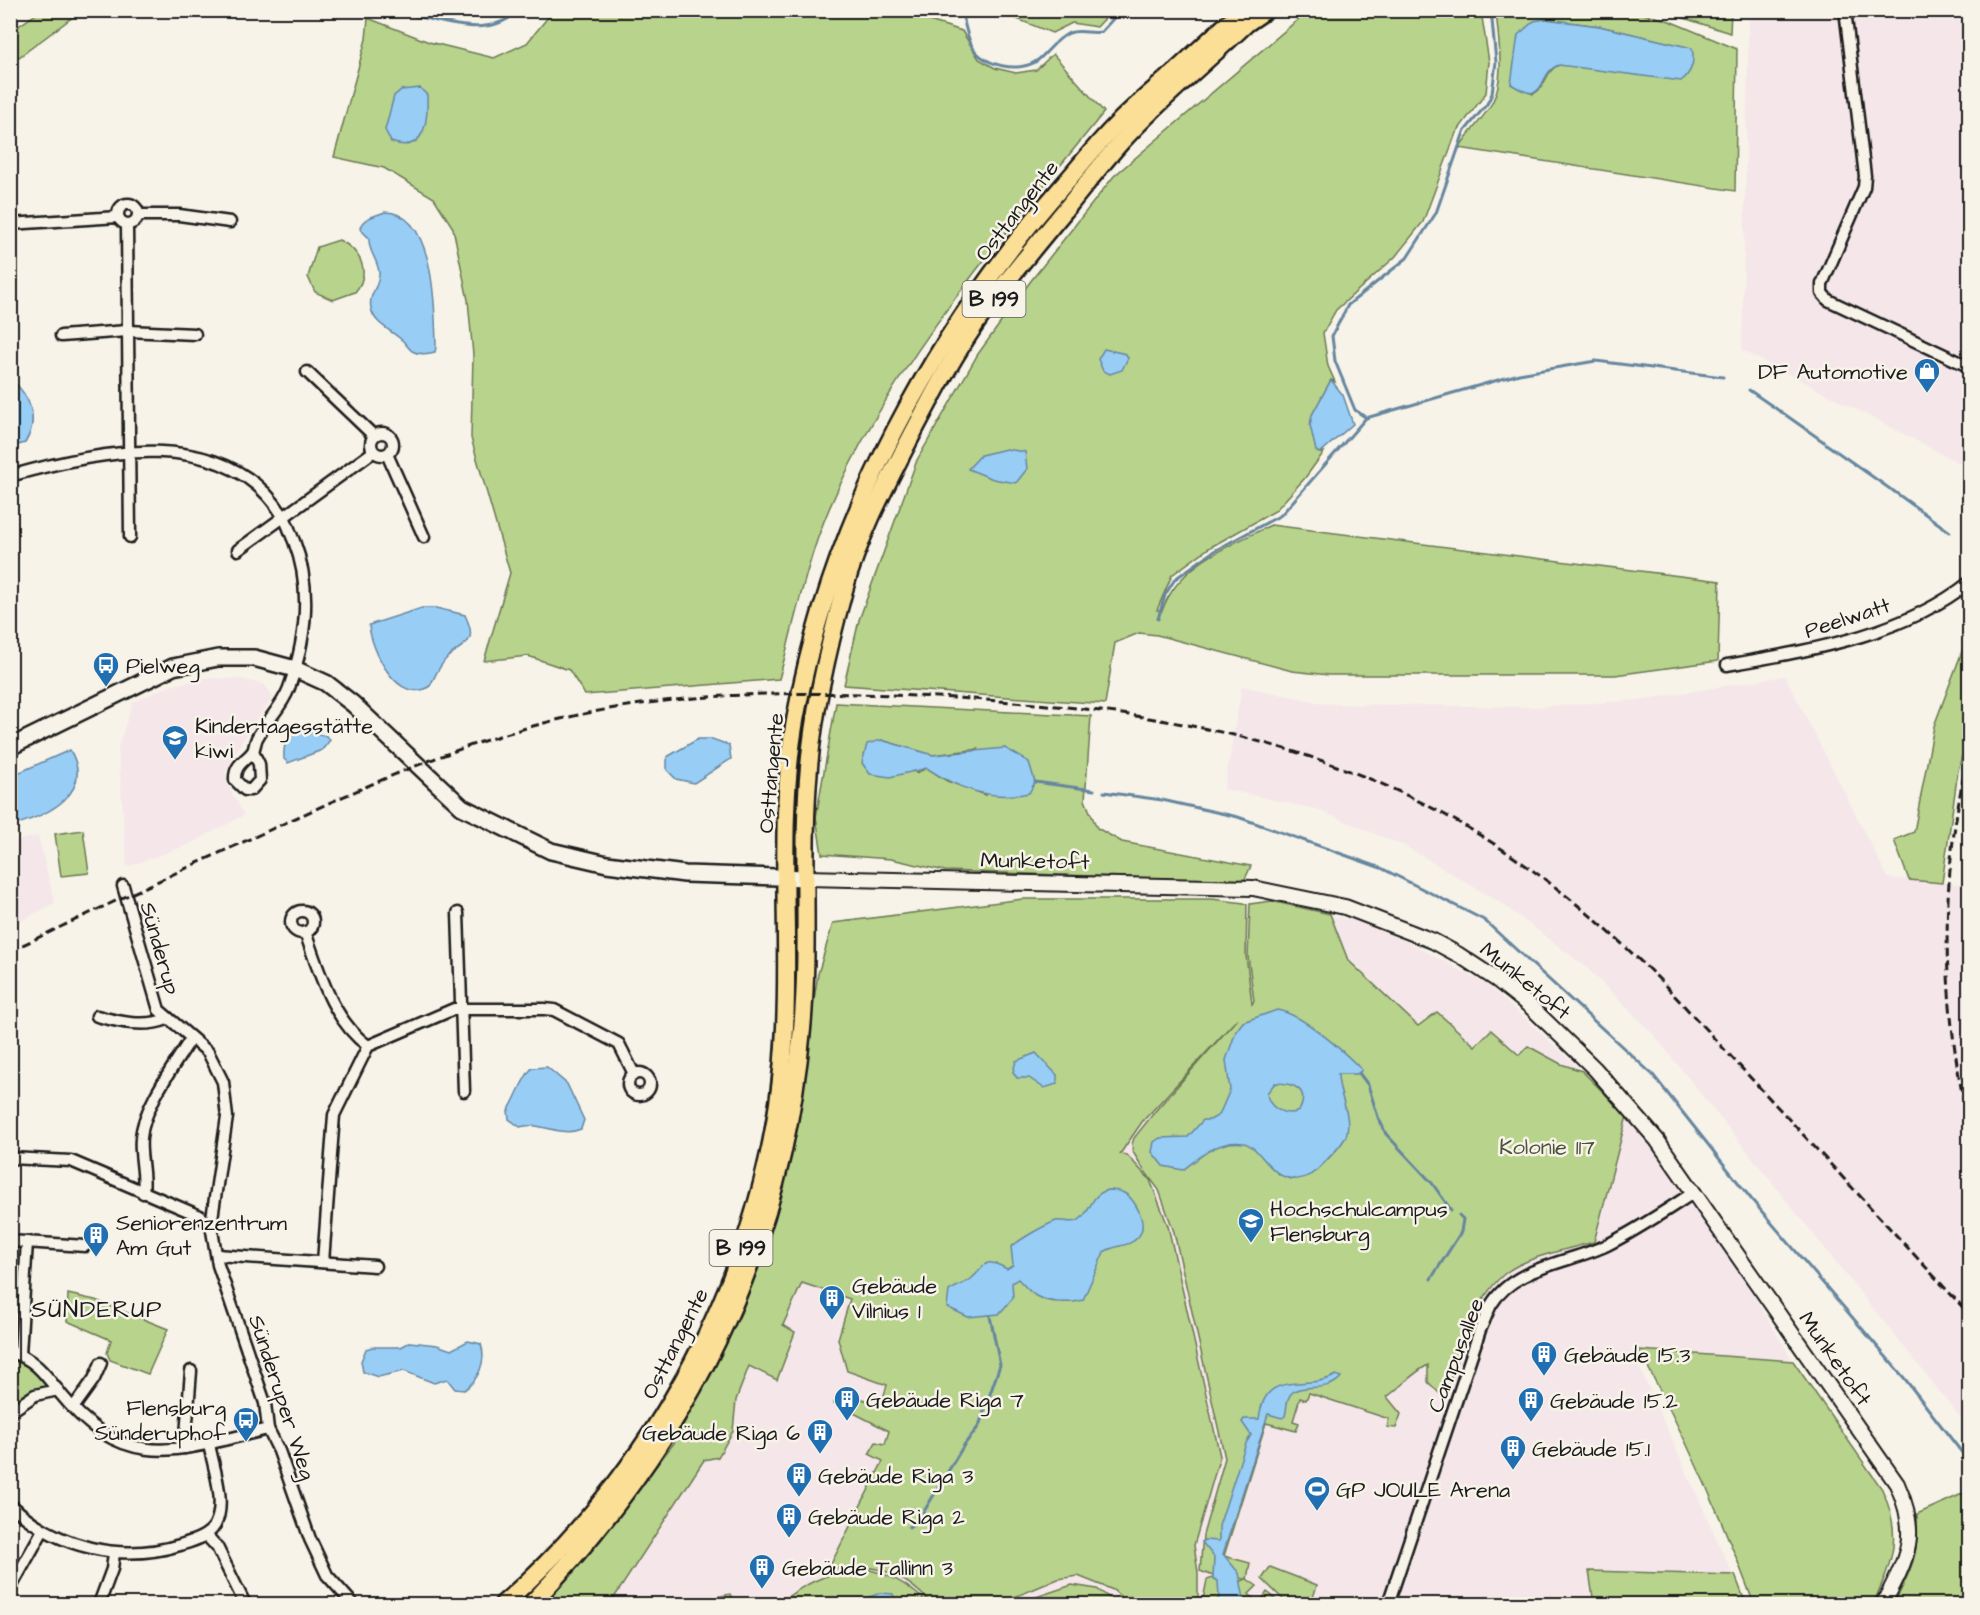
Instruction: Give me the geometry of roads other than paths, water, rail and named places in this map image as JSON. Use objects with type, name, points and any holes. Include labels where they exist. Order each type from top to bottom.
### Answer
[{"type":"main road","name":"Osttangente","points":[[503,1605],[580,1528],[628,1468],[670,1404],[696,1356],[733,1274],[756,1200],[781,1082],[785,1026],[789,770],[795,719],[808,655],[855,514],[920,386],[973,303],[1034,218],[1118,122],[1244,10]]},
{"type":"main road","name":"Osttangente","points":[[531,1605],[571,1562],[639,1476],[681,1411],[719,1343],[745,1280],[770,1205],[795,1085],[802,1027],[808,770],[814,721],[843,596],[870,517],[937,387],[985,310],[1123,140],[1247,23],[1266,10]]},
{"type":"main road","name":"Munketoft","points":[[10,747],[173,667],[218,658],[254,658],[295,669],[326,683],[353,704],[462,807],[551,851],[607,864],[685,874],[806,878]]},
{"type":"street","points":[[1845,10],[1865,176],[1864,187],[1822,285],[1822,294],[1828,300],[1970,367]]},
{"type":"street","points":[[118,217],[120,208],[128,204],[135,206],[138,216],[133,224],[127,225]]},
{"type":"street","points":[[138,216],[179,216],[230,222]]},
{"type":"street","points":[[10,224],[118,217],[127,225],[127,452],[130,537]]},
{"type":"street","points":[[61,336],[127,331],[195,334]]},
{"type":"street","points":[[307,372],[374,436]]},
{"type":"street","points":[[383,433],[390,436],[393,447],[387,454],[379,455],[373,452],[370,444],[374,436],[383,433]]},
{"type":"street","points":[[10,476],[90,456],[127,452],[167,452],[218,462],[247,477],[284,516],[298,553],[306,588],[307,613],[295,669],[279,710],[257,738],[253,752]]},
{"type":"street","points":[[238,550],[373,452]]},
{"type":"street","points":[[387,454],[424,537]]},
{"type":"street","name":"Peelwatt","points":[[1727,665],[1801,652],[1850,639],[1917,614],[1953,595],[1970,582]]},
{"type":"street","name":"Munketoft","points":[[806,878],[1220,886],[1296,895],[1374,917],[1459,955],[1497,980],[1531,1007],[1595,1069],[1657,1140],[1897,1484],[1906,1505],[1911,1540],[1908,1553],[1883,1605]]},
{"type":"street","name":"Sünderup","points":[[123,886],[159,1010],[166,1019],[208,1053],[217,1066],[227,1102],[211,1225]]},
{"type":"street","points":[[458,913],[464,1091]]},
{"type":"street","points":[[305,932],[330,999],[360,1040],[368,1046]]},
{"type":"street","points":[[323,1262],[334,1115],[368,1046],[445,1011],[462,1008],[554,1010],[619,1044],[634,1074]]},
{"type":"street","name":"Sünderup","points":[[97,1016],[132,1023],[159,1023],[166,1019]]},
{"type":"street","points":[[144,1193],[141,1137],[143,1124],[158,1092],[191,1038]]},
{"type":"street","points":[[10,1158],[71,1161],[200,1216],[211,1225]]},
{"type":"street","name":"Campusallee","points":[[1388,1605],[1480,1330],[1491,1305],[1510,1285],[1529,1274],[1631,1233],[1694,1193]]},
{"type":"street","name":"Sünderuper Weg","points":[[211,1225],[217,1255],[265,1403],[268,1429],[279,1452],[318,1558],[327,1575],[353,1605]]},
{"type":"street","points":[[10,1241],[85,1246]]},
{"type":"street","points":[[27,1242],[15,1353],[39,1367],[85,1421],[120,1444],[159,1450],[208,1444],[268,1429]]},
{"type":"street","points":[[217,1255],[375,1266]]},
{"type":"street","points":[[73,1408],[94,1379],[101,1363]]},
{"type":"street","points":[[185,1448],[190,1371]]},
{"type":"street","points":[[10,1412],[35,1395],[58,1390]]},
{"type":"street","points":[[10,1504],[43,1530],[75,1544],[114,1554],[139,1554],[164,1550],[206,1535],[214,1527],[220,1504],[208,1444]]},
{"type":"street","points":[[10,1589],[43,1530]]},
{"type":"street","points":[[206,1535],[217,1547],[245,1605]]},
{"type":"street","points":[[99,1605],[112,1569],[114,1554]]},
{"type":"water","points":[[1545,19],[1599,26],[1692,48],[1692,67],[1681,81],[1559,65],[1552,69],[1537,91],[1532,93],[1523,91],[1511,84],[1518,35],[1534,21]]},
{"type":"water","points":[[420,88],[427,95],[427,114],[422,132],[412,144],[403,145],[391,142],[385,130],[394,96],[401,90]]},
{"type":"water","points":[[385,212],[402,216],[414,228],[423,246],[433,289],[435,352],[424,354],[412,351],[373,314],[371,298],[379,273],[369,238],[360,229],[363,222]]},
{"type":"water","points":[[10,257],[18,278],[11,309],[10,309]]},
{"type":"water","points":[[1104,349],[1126,354],[1128,358],[1122,370],[1110,374],[1103,371],[1098,359]]},
{"type":"water","points":[[11,379],[28,400],[32,425],[25,443],[11,447]]},
{"type":"water","points":[[1331,380],[1343,395],[1353,424],[1320,453],[1316,451],[1310,425],[1312,415]]},
{"type":"water","points":[[1006,449],[1025,452],[1027,469],[1016,483],[993,479],[968,469],[981,455]]},
{"type":"water","points":[[422,608],[436,608],[465,615],[469,624],[470,636],[465,644],[443,663],[430,686],[418,690],[407,689],[397,683],[388,673],[375,648],[369,625]]},
{"type":"water","points":[[304,731],[326,736],[330,740],[322,750],[288,763],[284,759],[287,739]]},
{"type":"water","points":[[698,739],[712,739],[729,745],[731,759],[694,783],[676,779],[667,770],[667,757]]},
{"type":"water","points":[[881,740],[933,755],[1005,748],[1029,762],[1035,782],[1029,793],[1001,795],[963,787],[927,768],[890,777],[870,774],[862,763],[867,744]]},
{"type":"water","points":[[70,750],[76,765],[77,779],[72,791],[52,809],[11,826],[11,776]]},
{"type":"water","points":[[1277,1010],[1287,1013],[1299,1018],[1322,1034],[1362,1070],[1357,1074],[1338,1074],[1348,1125],[1346,1137],[1318,1169],[1304,1178],[1290,1179],[1282,1176],[1254,1149],[1244,1143],[1235,1142],[1218,1146],[1183,1170],[1163,1166],[1152,1152],[1154,1142],[1160,1138],[1188,1137],[1203,1120],[1210,1120],[1219,1115],[1230,1090],[1226,1060],[1236,1031],[1243,1022]],"holes":[[[1275,1083],[1289,1084],[1299,1089],[1303,1098],[1299,1111],[1283,1112],[1270,1103],[1267,1093]]]},
{"type":"water","points":[[1036,1053],[1057,1075],[1057,1084],[1044,1088],[1029,1078],[1017,1078],[1013,1072],[1016,1061]]},
{"type":"water","points":[[547,1067],[567,1084],[584,1120],[581,1129],[566,1132],[536,1126],[520,1127],[509,1119],[508,1111],[528,1073],[532,1068]]},
{"type":"water","points":[[1107,1190],[1122,1192],[1132,1199],[1141,1218],[1141,1232],[1131,1243],[1104,1252],[1083,1300],[1059,1302],[1046,1300],[1031,1292],[1018,1279],[1012,1283],[1013,1298],[999,1314],[968,1317],[947,1307],[949,1291],[969,1281],[986,1264],[993,1263],[1007,1269],[1013,1265],[1011,1247],[1033,1232],[1056,1221],[1079,1220],[1087,1212],[1093,1200]]},
{"type":"water","points":[[468,1341],[481,1344],[483,1357],[477,1376],[464,1390],[455,1389],[447,1379],[434,1383],[404,1371],[378,1377],[363,1372],[361,1361],[366,1349],[372,1347],[401,1347],[410,1342],[437,1345],[451,1350]]},
{"type":"water","points":[[1336,1375],[1341,1377],[1328,1385],[1293,1392],[1288,1399],[1285,1416],[1282,1418],[1268,1414],[1223,1554],[1239,1573],[1245,1604],[1215,1604],[1219,1597],[1218,1581],[1213,1578],[1214,1557],[1202,1542],[1204,1540],[1219,1541],[1219,1526],[1246,1443],[1251,1435],[1242,1422],[1244,1419],[1259,1419],[1263,1403],[1269,1392],[1278,1387],[1324,1380]]},
{"type":"water","points":[[880,1593],[893,1594],[896,1604],[851,1604]]},
{"type":"waterway","points":[[406,10],[415,16],[469,26],[495,24],[508,19],[519,10]]},
{"type":"waterway","points":[[961,10],[968,37],[977,53],[993,63],[1012,67],[1022,67],[1038,60],[1069,33],[1101,32],[1121,10]]},
{"type":"waterway","points":[[1365,417],[1355,410],[1335,361],[1332,336],[1348,305],[1407,258],[1436,213],[1464,132],[1487,104],[1492,94],[1496,62],[1491,10]]},
{"type":"waterway","points":[[1158,619],[1165,595],[1175,579],[1214,551],[1281,515],[1366,418],[1519,374],[1596,361],[1723,377]]},
{"type":"waterway","points":[[1749,390],[1778,410]]},
{"type":"waterway","points":[[1780,411],[1824,442]]},
{"type":"waterway","points":[[1826,444],[1890,489]]},
{"type":"waterway","points":[[1892,490],[1950,532]]},
{"type":"waterway","points":[[1035,782],[1094,790]]},
{"type":"waterway","points":[[1104,792],[1162,800],[1238,817],[1381,868],[1484,920],[1653,1075],[1752,1200],[1905,1379],[1970,1463]]},
{"type":"waterway","points":[[1359,1073],[1368,1085],[1386,1134],[1432,1183],[1451,1210]]},
{"type":"waterway","points":[[1431,1279],[1461,1232],[1463,1219],[1459,1215]]},
{"type":"waterway","points":[[909,1527],[920,1518],[964,1445],[979,1426],[1000,1365],[990,1316]]},
{"type":"railway","points":[[10,951],[326,804],[392,776],[492,738],[574,716],[670,700],[818,693],[997,701],[1077,708],[1156,719],[1234,735],[1310,757],[1383,785],[1455,821],[1543,878],[1595,920],[1661,981],[1970,1315]]},
{"type":"railway","points":[[1970,748],[1953,843],[1948,891],[1947,939],[1953,1035],[1970,1130]]},
{"type":"place","name":"DF Automotive","points":[[1927,394]]},
{"type":"place","name":"Pielweg","points":[[106,688]]},
{"type":"place","name":"Kindertagesstätte kiwi","points":[[175,761]]},
{"type":"place","name":"Hochschulcampus Flensburg","points":[[1251,1244]]},
{"type":"place","name":"Seniorenzentrum Am Gut","points":[[96,1258]]},
{"type":"place","name":"Gebäude Vilnius 1","points":[[832,1321]]},
{"type":"place","name":"Gebäude 15.3","points":[[1544,1377]]},
{"type":"place","name":"Gebäude Riga 7","points":[[847,1422]]},
{"type":"place","name":"Gebäude 15.2","points":[[1531,1423]]},
{"type":"place","name":"Flensburg Sünderuphof","points":[[246,1443]]},
{"type":"place","name":"Gebäude Riga 6","points":[[820,1455]]},
{"type":"place","name":"Gebäude 15.1","points":[[1513,1471]]},
{"type":"place","name":"Gebäude Riga 3","points":[[799,1498]]},
{"type":"place","name":"GP JOULE Arena","points":[[1317,1512]]},
{"type":"place","name":"Gebäude Riga 2","points":[[789,1539]]},
{"type":"place","name":"Gebäude Tallinn 3","points":[[762,1590]]},
{"type":"district","name":"SÜNDERUP","points":[[97,1309]]},
{"type":"park label","name":"Kolonie 117","points":[[1547,1146]]}]
